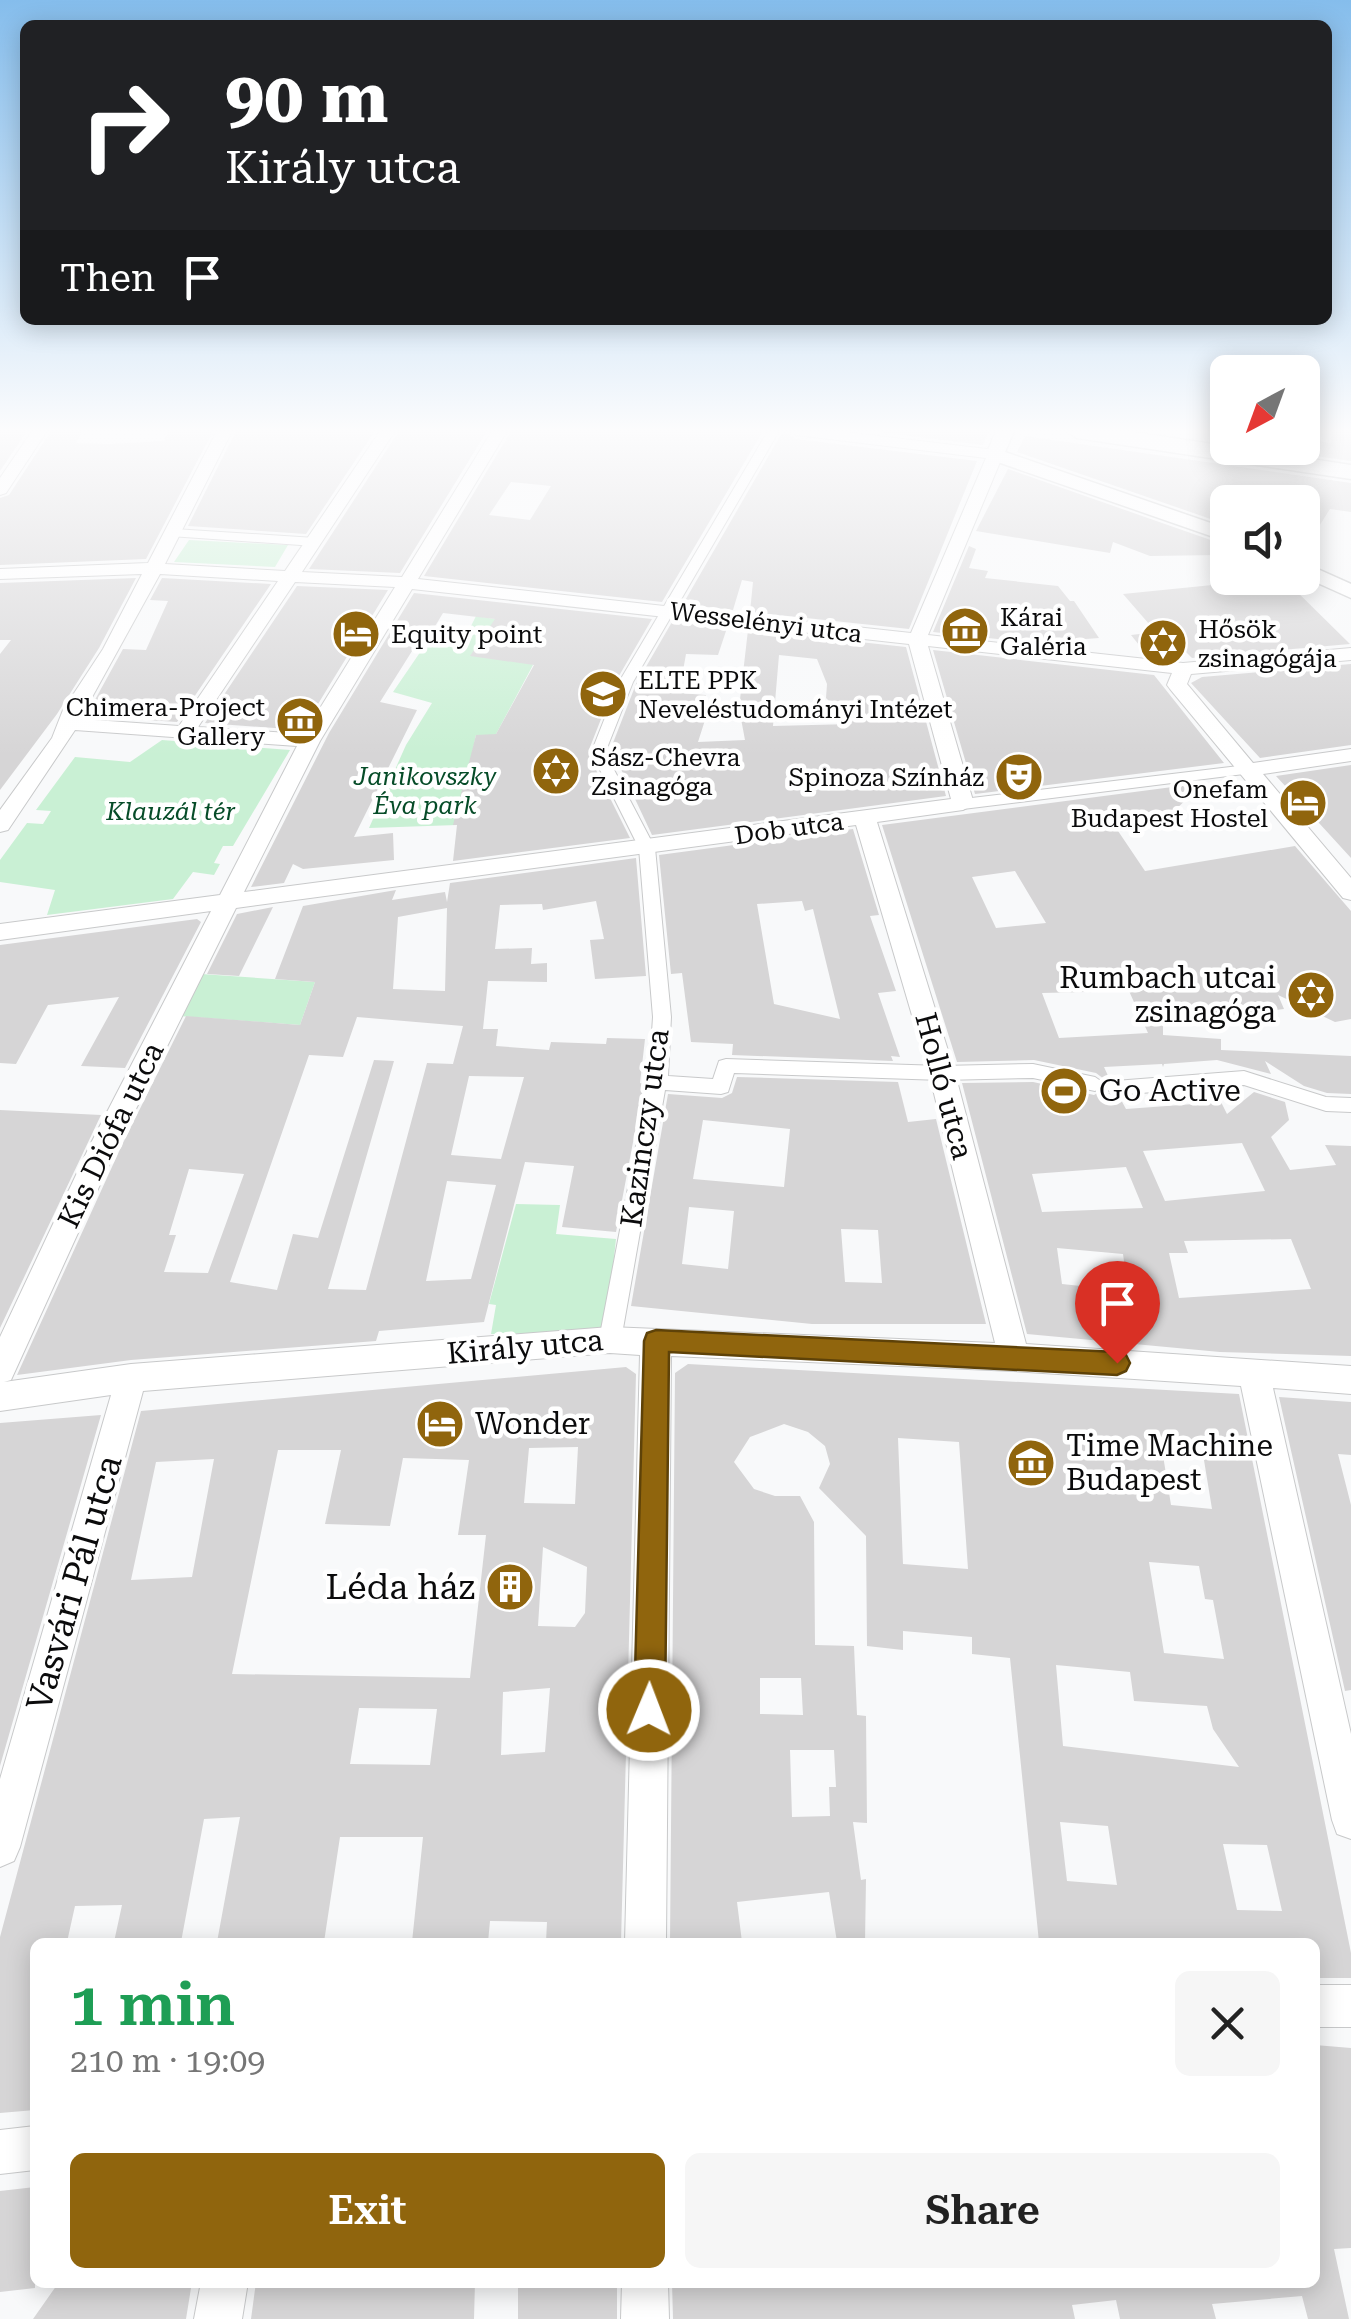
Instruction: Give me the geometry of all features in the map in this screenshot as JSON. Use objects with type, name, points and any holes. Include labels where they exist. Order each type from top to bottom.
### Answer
[{"type":"street","points":[[0,826],[70,724],[72,710],[112,649],[151,568],[170,539]]},
{"type":"street","points":[[271,539],[315,542]]},
{"type":"street","points":[[184,731],[317,539]]},
{"type":"street","points":[[0,932],[227,903],[310,741],[434,539]]},
{"type":"street","name":"Kazinczy utca","points":[[610,1340],[657,1082],[662,1017],[647,848],[603,762],[600,748],[626,682],[711,539]]},
{"type":"street","points":[[959,539],[917,640],[963,804]]},
{"type":"street","name":"Wesselényi utca","points":[[0,574],[151,568],[408,583],[1183,669],[1351,654]]},
{"type":"street","points":[[1320,577],[1348,591]]},
{"type":"street","points":[[1183,669],[1178,685],[1351,893]]},
{"type":"street","points":[[70,724],[310,741]]},
{"type":"street","name":"Dob utca","points":[[227,903],[1351,755]]},
{"type":"street","name":"Holló utca","points":[[865,818],[942,1073],[1014,1357]]},
{"type":"street","name":"Kis Diófa utca","points":[[0,1370],[105,1143],[227,903]]},
{"type":"street","points":[[657,1082],[721,1088],[726,1066],[942,1073],[1033,1071],[1105,1086],[1244,1078],[1326,1104],[1351,1105]]},
{"type":"street","name":"Király utca","points":[[0,1397],[131,1378],[610,1340],[1014,1357],[1351,1380]]},
{"type":"street","points":[[645,1938],[656,1341]]},
{"type":"street","points":[[1254,1372],[1351,1820]]},
{"type":"street","name":"Vasvári Pál utca","points":[[0,1846],[131,1378]]},
{"type":"street","points":[[1320,2006],[1351,2006]]},
{"type":"street","points":[[0,2152],[30,2149]]},
{"type":"street","points":[[218,2319],[224,2288]]},
{"type":"street","points":[[645,2288],[646,2319]]},
{"type":"green space","points":[[189,540],[288,545],[275,567],[174,562]]},
{"type":"green space","name":"Janikovszky Éva park","points":[[476,616],[495,619],[533,665],[495,736],[476,735],[457,825],[369,828],[406,745],[432,703],[393,692],[438,626],[469,630]]},
{"type":"green space","name":"Klauzál tér","points":[[162,740],[290,750],[233,846],[223,846],[214,863],[220,864],[214,875],[193,872],[173,899],[47,915],[55,890],[0,882],[0,860],[27,823],[43,824],[51,811],[36,810],[75,757],[130,762]]},
{"type":"green space","points":[[201,974],[315,982],[300,1025],[179,1016]]},
{"type":"green space","points":[[516,1204],[560,1205],[556,1234],[616,1239],[606,1332],[491,1334],[496,1305],[489,1304]]},
{"type":"building","points":[[0,539],[156,539],[146,559],[0,565]]},
{"type":"building","points":[[328,539],[421,539],[400,573],[309,569]]},
{"type":"building","points":[[446,539],[699,539],[662,602],[424,576]]},
{"type":"building","points":[[720,539],[945,539],[909,629],[750,612],[753,582],[742,580],[733,610],[683,604]]},
{"type":"building","points":[[1026,539],[1208,539],[1210,555],[1150,556],[1113,542],[1110,553]]},
{"type":"building","points":[[969,546],[976,549],[969,568],[988,571],[985,578],[1058,586],[1074,601],[1099,638],[1033,643],[933,632]]},
{"type":"building","points":[[136,578],[99,648],[57,714],[0,790],[0,654],[11,640],[0,640],[0,583]]},
{"type":"building","points":[[162,578],[271,584],[177,722],[86,716],[123,649],[146,650],[168,601],[150,600]]},
{"type":"building","points":[[1210,585],[1210,595],[1300,595],[1350,644],[1192,658],[1186,652],[1147,655],[1131,635],[1156,632],[1123,594]]},
{"type":"building","points":[[297,586],[388,590],[302,730],[205,723]]},
{"type":"building","points":[[414,593],[652,619],[616,681],[590,747],[593,764],[630,838],[453,861],[457,825],[453,825],[476,735],[496,734],[534,665],[470,656],[495,619],[443,613],[431,633],[424,632],[380,702],[417,710],[354,837],[393,833],[394,860],[303,869],[293,864],[284,883],[251,887],[329,733]]},
{"type":"building","points":[[672,622],[727,628],[718,655],[686,654],[679,693],[706,695],[699,716],[706,717],[698,742],[745,740],[739,708],[748,630],[906,647],[946,796],[652,835],[611,748],[636,684]],"holes":[[[779,655],[817,659],[827,684],[826,698],[852,724],[773,726]]]},
{"type":"building","points":[[933,650],[1154,675],[1224,763],[975,794]]},
{"type":"building","points":[[1351,664],[1351,745],[1260,758],[1191,683],[1202,677]]},
{"type":"building","points":[[1351,765],[1351,858],[1276,776]]},
{"type":"building","points":[[1203,783],[1164,821],[1116,828],[1145,871],[1295,846],[1351,911],[1351,1019],[1335,1022],[1278,995],[1284,1009],[1163,1024],[1163,1035],[1221,1039],[1221,1050],[1351,1056],[1351,1094],[1327,1093],[1304,1086],[1265,1061],[1271,1074],[1217,1060],[1163,1067],[1104,1067],[1108,1082],[1096,1073],[1034,1060],[957,1062],[882,825]],"holes":[[[1015,871],[1046,923],[996,928],[972,877]],[[1129,991],[1148,1033],[1059,1038],[1042,993]]]},
{"type":"building","points":[[853,829],[879,915],[870,916],[896,991],[878,993],[900,1057],[891,1056],[893,1061],[732,1055],[733,1044],[691,1042],[682,973],[671,974],[659,855]],"holes":[[[802,901],[805,911],[813,909],[840,1019],[774,1004],[757,904]]]},
{"type":"building","points":[[636,858],[646,976],[595,979],[590,940],[604,939],[596,901],[543,910],[542,904],[500,905],[495,949],[532,948],[531,964],[547,963],[547,982],[488,981],[483,1029],[498,1029],[496,1046],[549,1050],[551,1042],[606,1044],[607,1038],[645,1039],[640,1083],[644,1084],[616,1232],[562,1227],[574,1166],[525,1162],[484,1322],[379,1331],[376,1341],[131,1360],[17,1375],[186,1016],[300,1025],[315,982],[275,979],[303,906],[396,890],[392,900],[445,892],[447,902],[450,883]],"holes":[[[447,908],[445,991],[393,989],[398,917]],[[357,1017],[463,1026],[453,1064],[427,1063],[366,1290],[328,1289],[394,1061],[374,1060],[318,1238],[293,1234],[277,1290],[230,1282],[309,1055],[343,1057]],[[469,1076],[524,1077],[501,1159],[451,1155]],[[189,1169],[244,1174],[208,1273],[164,1272],[176,1235],[169,1235]],[[447,1181],[496,1185],[471,1279],[426,1281]]]},
{"type":"building","points":[[273,907],[239,976],[207,974],[237,914]]},
{"type":"building","points":[[197,919],[201,922],[125,1068],[81,1066],[119,997],[48,1005],[16,1064],[0,1063],[0,945]]},
{"type":"building","points":[[737,1077],[898,1082],[908,1122],[936,1119],[986,1324],[812,1324],[631,1306],[668,1094],[722,1098],[732,1093]],"holes":[[[703,1120],[790,1129],[784,1187],[693,1179]],[[689,1207],[734,1211],[728,1269],[682,1264]],[[841,1229],[878,1230],[882,1283],[845,1282]]]},
{"type":"building","points":[[1033,1082],[1094,1095],[1102,1090],[1120,1098],[1126,1109],[1221,1102],[1227,1114],[1254,1092],[1285,1102],[1289,1120],[1271,1137],[1290,1170],[1336,1165],[1325,1145],[1351,1146],[1351,1356],[1220,1352],[1027,1334],[962,1083]],"holes":[[[1242,1143],[1265,1191],[1165,1201],[1143,1151]],[[1126,1167],[1143,1208],[1042,1212],[1032,1174]],[[1291,1239],[1311,1289],[1179,1298],[1169,1253],[1188,1253],[1184,1241]],[[1057,1248],[1123,1254],[1128,1291],[1062,1284]]]},
{"type":"building","points":[[0,1110],[101,1115],[0,1328]]},
{"type":"building","points":[[688,1364],[1239,1394],[1351,1953],[1351,1978],[1320,1978],[1320,1938],[1039,1938],[1010,1658],[972,1654],[972,1637],[903,1631],[903,1650],[867,1646],[866,1536],[819,1488],[830,1464],[825,1446],[808,1432],[784,1424],[750,1437],[734,1462],[754,1489],[775,1496],[800,1496],[814,1522],[815,1645],[854,1646],[857,1715],[866,1716],[867,1823],[853,1822],[861,1880],[866,1879],[865,1938],[836,1938],[829,1892],[737,1902],[742,1938],[670,1938],[675,1373]],"holes":[[[898,1438],[959,1442],[968,1569],[903,1564]],[[1161,1443],[1202,1448],[1212,1509],[1171,1505]],[[1149,1562],[1199,1566],[1205,1599],[1213,1600],[1224,1659],[1164,1653]],[[1056,1665],[1130,1672],[1134,1701],[1207,1706],[1213,1729],[1239,1767],[1063,1746]],[[760,1678],[801,1678],[803,1715],[760,1714]],[[790,1750],[834,1750],[836,1787],[829,1787],[830,1816],[792,1817]],[[1060,1822],[1108,1826],[1117,1885],[1067,1881]],[[1223,1844],[1267,1845],[1282,1911],[1237,1910]]]},
{"type":"building","points":[[626,1367],[636,1374],[621,1938],[546,1938],[547,1922],[490,1921],[488,1938],[412,1938],[423,1837],[340,1837],[325,1938],[218,1938],[240,1817],[204,1819],[182,1938],[115,1938],[122,1905],[75,1906],[68,1938],[30,1938],[30,2110],[0,2113],[0,1937],[141,1411]],"holes":[[[578,1447],[575,1504],[524,1503],[529,1448]],[[278,1450],[341,1450],[325,1524],[390,1526],[403,1458],[469,1460],[458,1535],[486,1535],[470,1678],[232,1674]],[[214,1459],[192,1577],[131,1580],[156,1462]],[[543,1547],[587,1567],[585,1613],[575,1627],[538,1626]],[[550,1688],[545,1752],[501,1755],[503,1692]],[[359,1708],[437,1709],[430,1765],[350,1764]]]},
{"type":"building","points":[[1279,1397],[1351,1402],[1351,1455],[1338,1454],[1351,1505],[1351,1690],[1345,1691]]},
{"type":"building","points":[[101,1415],[0,1766],[0,1423]]},
{"type":"building","points":[[1320,2045],[1351,2048],[1351,2248],[1334,2249],[1349,2319],[1308,2319],[1302,2296],[1212,2304],[1216,2319],[1120,2319],[1116,2300],[1072,2305],[1075,2319],[673,2319],[672,2288],[1320,2288]]},
{"type":"building","points":[[30,2188],[30,2288],[35,2288],[0,2292],[0,2191]]},
{"type":"building","points":[[55,2288],[191,2288],[186,2319],[33,2319]]},
{"type":"building","points":[[255,2288],[475,2288],[474,2319],[251,2319]]},
{"type":"building","points":[[518,2288],[617,2288],[617,2319],[518,2319]]},
{"type":"place","name":"Kárai Galéria","points":[[965,631]]},
{"type":"place","name":"Equity point","points":[[356,634]]},
{"type":"place","name":"Hősök zsinagógája","points":[[1163,643]]},
{"type":"place","name":"ELTE PPK Neveléstudományi Intézet","points":[[603,694]]},
{"type":"place","name":"Chimera-Project Gallery","points":[[300,721]]},
{"type":"place","name":"Sász-Chevra Zsinagóga","points":[[556,771]]},
{"type":"place","name":"Spinoza Színház","points":[[1019,777]]},
{"type":"place","name":"Onefam Budapest Hostel","points":[[1303,803]]},
{"type":"place","name":"Rumbach utcai zsinagóga","points":[[1311,995]]},
{"type":"place","name":"Go Active","points":[[1064,1091]]},
{"type":"place","name":"Wonder","points":[[440,1424]]},
{"type":"place","name":"Time Machine Budapest","points":[[1031,1463]]},
{"type":"place","name":"Léda ház","points":[[510,1587]]},
{"type":"route","points":[[649,1710],[656,1341],[1117,1363]]}]
